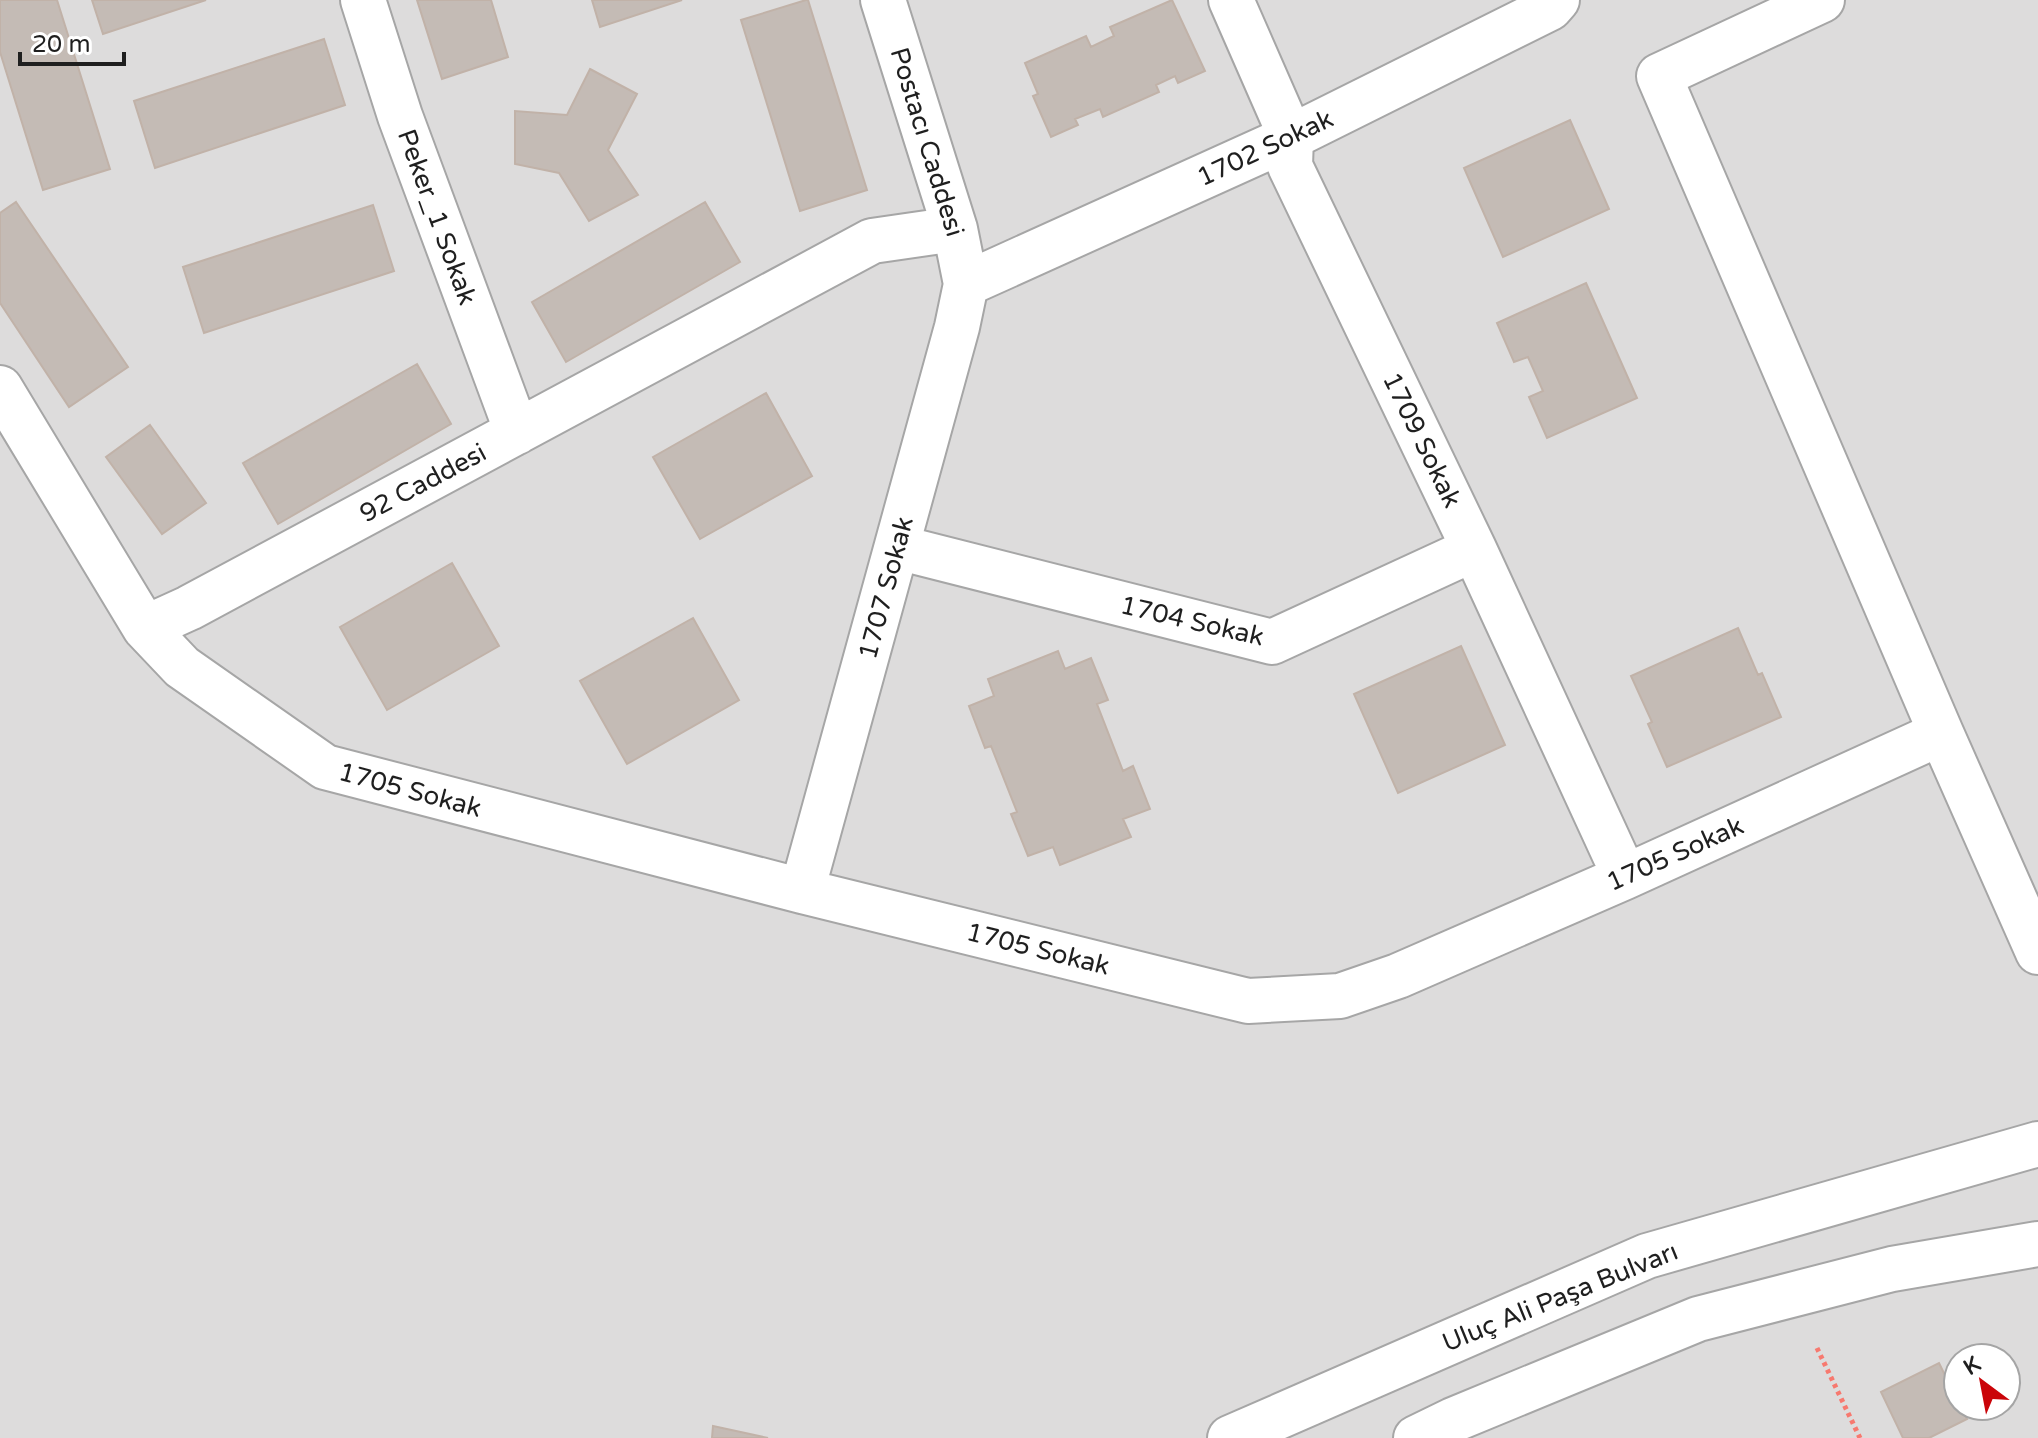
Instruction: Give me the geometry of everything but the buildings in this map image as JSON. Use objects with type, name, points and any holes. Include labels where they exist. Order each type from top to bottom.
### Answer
[{"type":"street","name":"Peker_1 Sokak","points":[[363,0],[400,116],[517,432]]},
{"type":"street","name":"Postacı Caddesi","points":[[883,0],[955,229],[966,284]]},
{"type":"street","name":"1709 Sokak","points":[[1231,0],[1291,137],[1290,166],[1474,549],[1625,877]]},
{"type":"street","name":"1702 Sokak","points":[[966,284],[1291,137],[1550,8],[1557,0]]},
{"type":"street","points":[[1822,0],[1659,76],[2038,952]]},
{"type":"street","name":"92 Caddesi","points":[[145,628],[203,601],[872,241],[955,229]]},
{"type":"street","name":"1707 Sokak","points":[[802,891],[957,327],[966,284]]},
{"type":"street","points":[[0,388],[145,628]]},
{"type":"street","name":"1704 Sokak","points":[[897,547],[1272,642],[1474,549]]},
{"type":"street","name":"1705 Sokak","points":[[145,628],[182,667],[325,767],[802,891],[1248,1001],[1340,996],[1398,976],[1941,733]]},
{"type":"street","name":"Uluç Ali Paşa Bulvarı","points":[[1230,1438],[1647,1256],[2038,1144]]},
{"type":"street","points":[[1416,1438],[1698,1319],[1892,1269],[2038,1244]]},
{"type":"path","points":[[1817,1348],[1860,1438]]},
{"type":"shaded area","points":[[0,0],[2038,0],[2038,1438],[0,1438]]}]
